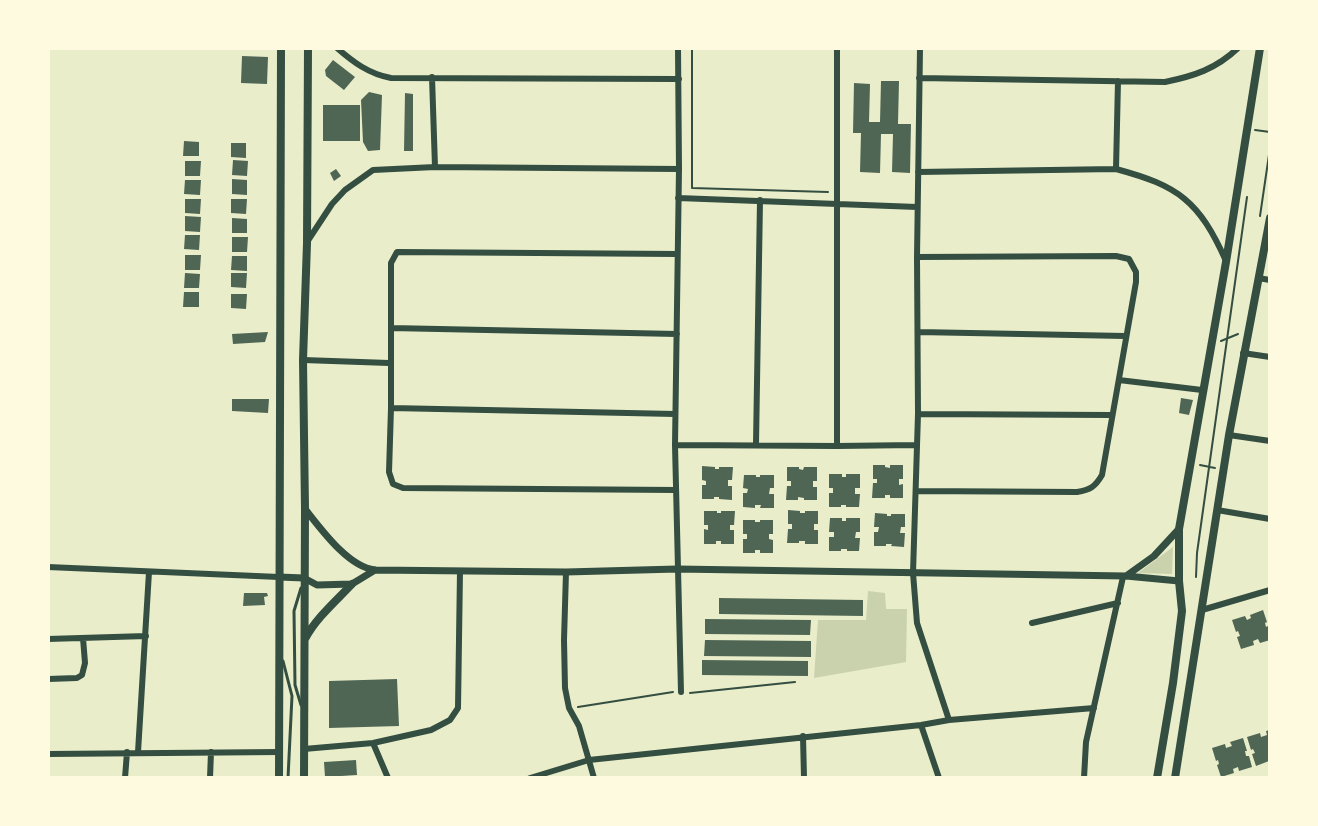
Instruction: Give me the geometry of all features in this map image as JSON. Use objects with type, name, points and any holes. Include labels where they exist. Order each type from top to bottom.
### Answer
[{"type":"main road","points":[[279,778],[281,48]]},
{"type":"main road","points":[[304,778],[303,360],[307,243],[308,48]]},
{"type":"main road","points":[[1156,778],[1173,683],[1182,611],[1179,581],[1179,529],[1226,262],[1260,48]]},
{"type":"main road","points":[[1175,778],[1223,470],[1246,336],[1270,218]]},
{"type":"main road","points":[[304,642],[310,630],[352,584]]},
{"type":"street","points":[[337,48],[349,59],[375,75],[391,78],[679,79]]},
{"type":"street","points":[[678,48],[679,169],[675,445],[681,692]]},
{"type":"street","points":[[837,48],[837,447]]},
{"type":"street","points":[[920,48],[916,257],[918,414],[915,445],[913,573],[919,633],[948,720]]},
{"type":"street","points":[[919,78],[1165,82],[1186,78],[1224,61],[1238,48]]},
{"type":"street","points":[[432,77],[435,167]]},
{"type":"street","points":[[1116,169],[1118,81]]},
{"type":"street","points":[[307,243],[332,204],[345,190],[373,170],[435,167],[679,169]]},
{"type":"street","points":[[918,172],[1116,169],[1146,177],[1183,196],[1212,231],[1226,262]]},
{"type":"street","points":[[678,198],[917,207]]},
{"type":"street","points":[[756,444],[760,200]]},
{"type":"street","points":[[676,490],[399,488],[393,484],[389,472],[391,408],[389,363],[391,263],[397,252],[677,254]]},
{"type":"street","points":[[916,257],[1116,256],[1129,259],[1136,272],[1102,475],[1092,489],[1077,492],[916,491]]},
{"type":"street","points":[[1258,278],[1270,280]]},
{"type":"street","points":[[391,328],[677,334]]},
{"type":"street","points":[[918,332],[1125,336]]},
{"type":"street","points":[[1243,353],[1270,357]]},
{"type":"street","points":[[303,360],[389,363]]},
{"type":"street","points":[[1119,380],[1202,390]]},
{"type":"street","points":[[391,408],[675,414]]},
{"type":"street","points":[[918,414],[1111,415]]},
{"type":"street","points":[[1229,435],[1270,441]]},
{"type":"street","points":[[675,445],[756,444],[837,447],[915,445]]},
{"type":"street","points":[[305,509],[332,541],[365,569],[375,570],[566,572],[678,569],[1125,577],[1179,581]]},
{"type":"street","points":[[1217,510],[1270,519]]},
{"type":"street","points":[[1084,778],[1086,742],[1125,577],[1154,556],[1179,529]]},
{"type":"street","points":[[48,567],[304,578],[317,585],[352,584],[375,570]]},
{"type":"street","points":[[138,752],[149,572]]},
{"type":"street","points":[[304,749],[373,743],[431,730],[443,725],[456,714],[458,708],[459,572]]},
{"type":"street","points":[[566,572],[565,688],[569,708],[579,726],[594,778]]},
{"type":"street","points":[[1202,609],[1270,590]]},
{"type":"street","points":[[1032,623],[1118,603]]},
{"type":"street","points":[[48,639],[146,636]]},
{"type":"street","points":[[48,679],[77,678],[82,675],[83,638]]},
{"type":"street","points":[[530,778],[589,760],[921,725],[948,720],[1094,708]]},
{"type":"street","points":[[921,725],[939,778]]},
{"type":"street","points":[[803,736],[804,778]]},
{"type":"street","points":[[373,743],[388,778]]},
{"type":"street","points":[[125,778],[127,752]]},
{"type":"street","points":[[210,778],[211,752]]},
{"type":"street","points":[[48,754],[280,752]]},
{"type":"lane","points":[[304,578],[294,611],[294,685],[304,715]]},
{"type":"lane","points":[[280,653],[292,696],[288,778]]},
{"type":"path","points":[[692,48],[692,188],[831,192]]},
{"type":"path","points":[[761,48],[829,49]]},
{"type":"path","points":[[1247,129],[1270,132]]},
{"type":"path","points":[[1195,583],[1197,553],[1249,188]]},
{"type":"path","points":[[1210,346],[1239,334],[1246,336]]},
{"type":"path","points":[[1191,463],[1223,470]]},
{"type":"green space","points":[[1173,547],[1172,574],[1138,573]]},
{"type":"green space","points":[[868,591],[885,593],[886,609],[907,609],[906,662],[814,678],[818,620],[866,620]]},
{"type":"building","points":[[242,56],[268,57],[267,84],[241,83]]},
{"type":"building","points":[[333,60],[355,77],[344,90],[326,76],[325,70]]},
{"type":"building","points":[[881,81],[899,81],[898,124],[911,124],[910,173],[892,172],[893,134],[881,134],[880,173],[860,172],[861,133],[853,133],[854,83],[870,84],[869,122],[880,122]]},
{"type":"building","points":[[369,92],[382,95],[380,150],[368,151],[363,142],[361,100]]},
{"type":"building","points":[[405,93],[413,94],[413,151],[404,151]]},
{"type":"building","points":[[323,105],[360,105],[360,141],[323,141]]},
{"type":"building","points":[[184,141],[199,142],[199,156],[183,156]]},
{"type":"building","points":[[231,143],[246,143],[246,158],[231,157]]},
{"type":"building","points":[[233,160],[248,161],[247,176],[232,175]]},
{"type":"building","points":[[185,161],[201,161],[200,176],[185,176]]},
{"type":"building","points":[[336,169],[341,176],[334,181],[330,173]]},
{"type":"building","points":[[232,179],[247,180],[247,195],[232,194]]},
{"type":"building","points":[[185,180],[201,180],[200,195],[184,194]]},
{"type":"building","points":[[185,199],[201,199],[200,214],[185,213]]},
{"type":"building","points":[[231,199],[247,199],[246,214],[231,213]]},
{"type":"building","points":[[185,216],[201,217],[200,232],[185,231]]},
{"type":"building","points":[[232,218],[247,219],[247,233],[232,233]]},
{"type":"building","points":[[185,235],[200,235],[199,250],[184,249]]},
{"type":"building","points":[[232,237],[248,237],[247,252],[232,252]]},
{"type":"building","points":[[185,255],[201,255],[200,270],[185,270]]},
{"type":"building","points":[[232,256],[247,256],[247,271],[231,270]]},
{"type":"building","points":[[185,273],[200,274],[199,288],[184,288]]},
{"type":"building","points":[[231,273],[247,273],[246,288],[231,287]]},
{"type":"building","points":[[184,292],[199,292],[199,307],[183,307]]},
{"type":"building","points":[[231,294],[247,294],[246,309],[231,308]]},
{"type":"building","points":[[268,332],[265,342],[233,344],[232,334]]},
{"type":"building","points":[[1181,398],[1193,400],[1189,415],[1179,413]]},
{"type":"building","points":[[232,399],[269,399],[268,413],[232,411]]},
{"type":"building","points":[[873,465],[885,465],[890,468],[890,465],[903,465],[903,479],[899,479],[899,485],[903,484],[903,498],[890,498],[890,495],[885,495],[885,498],[872,498],[873,483],[877,483],[877,479],[873,479]]},
{"type":"building","points":[[702,466],[715,467],[715,469],[733,467],[732,480],[728,480],[728,486],[732,486],[732,500],[719,499],[719,497],[702,499],[702,485],[706,485],[706,481],[702,480]]},
{"type":"building","points":[[787,467],[799,467],[803,470],[804,467],[817,467],[817,481],[813,481],[813,487],[817,487],[817,500],[804,500],[798,497],[798,500],[786,500],[787,486],[791,486],[791,481],[787,481]]},
{"type":"building","points":[[829,474],[842,474],[842,477],[846,477],[846,474],[860,474],[860,488],[855,488],[855,494],[860,494],[859,507],[841,505],[841,507],[829,507],[829,493],[833,493],[833,488],[829,488]]},
{"type":"building","points":[[744,475],[760,477],[760,475],[774,475],[774,488],[770,488],[769,494],[774,494],[774,508],[760,508],[761,505],[755,505],[755,508],[743,507],[743,493],[747,493],[748,489],[743,488]]},
{"type":"building","points":[[788,510],[800,511],[800,513],[818,511],[818,524],[814,524],[814,530],[818,530],[818,544],[805,544],[805,541],[787,543],[788,529],[792,529],[792,524],[788,524]]},
{"type":"building","points":[[704,511],[721,513],[721,511],[735,511],[734,525],[730,525],[730,530],[734,530],[734,544],[721,544],[721,541],[716,541],[716,544],[704,544],[704,529],[708,530],[708,525],[704,525]]},
{"type":"building","points":[[875,513],[887,514],[887,516],[905,514],[905,527],[901,527],[900,533],[905,533],[904,547],[891,546],[892,544],[874,546],[874,532],[878,532],[879,527],[874,527]]},
{"type":"building","points":[[830,518],[842,518],[842,521],[846,521],[846,518],[860,518],[860,532],[856,532],[855,538],[860,538],[859,551],[841,549],[841,551],[829,551],[829,537],[834,537],[834,532],[829,532]]},
{"type":"building","points":[[743,520],[760,522],[760,520],[773,520],[773,534],[769,534],[769,539],[773,540],[773,553],[760,553],[760,550],[755,550],[755,553],[743,553],[743,539],[747,539],[747,534],[743,534]]},
{"type":"building","points":[[244,593],[267,593],[268,596],[264,597],[265,605],[243,606]]},
{"type":"building","points":[[719,598],[863,600],[863,616],[719,614]]},
{"type":"building","points":[[1263,610],[1267,622],[1266,627],[1268,626],[1270,631],[1270,640],[1260,643],[1258,639],[1253,641],[1254,645],[1241,649],[1237,637],[1240,636],[1232,620],[1245,616],[1247,620],[1251,618],[1250,615]]},
{"type":"building","points":[[705,619],[811,620],[810,635],[705,634]]},
{"type":"building","points":[[705,640],[811,641],[811,657],[704,656]]},
{"type":"building","points":[[702,660],[808,661],[808,676],[702,675]]},
{"type":"building","points":[[397,679],[399,726],[329,728],[329,681]]},
{"type":"building","points":[[1270,730],[1269,761],[1256,766],[1252,754],[1255,753],[1253,749],[1251,750],[1247,737],[1260,733],[1261,737],[1267,735],[1266,731]]},
{"type":"building","points":[[1243,738],[1247,751],[1245,751],[1246,756],[1249,756],[1252,767],[1239,771],[1238,767],[1233,769],[1234,773],[1221,777],[1217,765],[1218,760],[1216,761],[1212,748],[1225,744],[1226,748],[1232,746],[1230,742]]},
{"type":"building","points":[[356,760],[357,775],[325,777],[324,762]]}]
